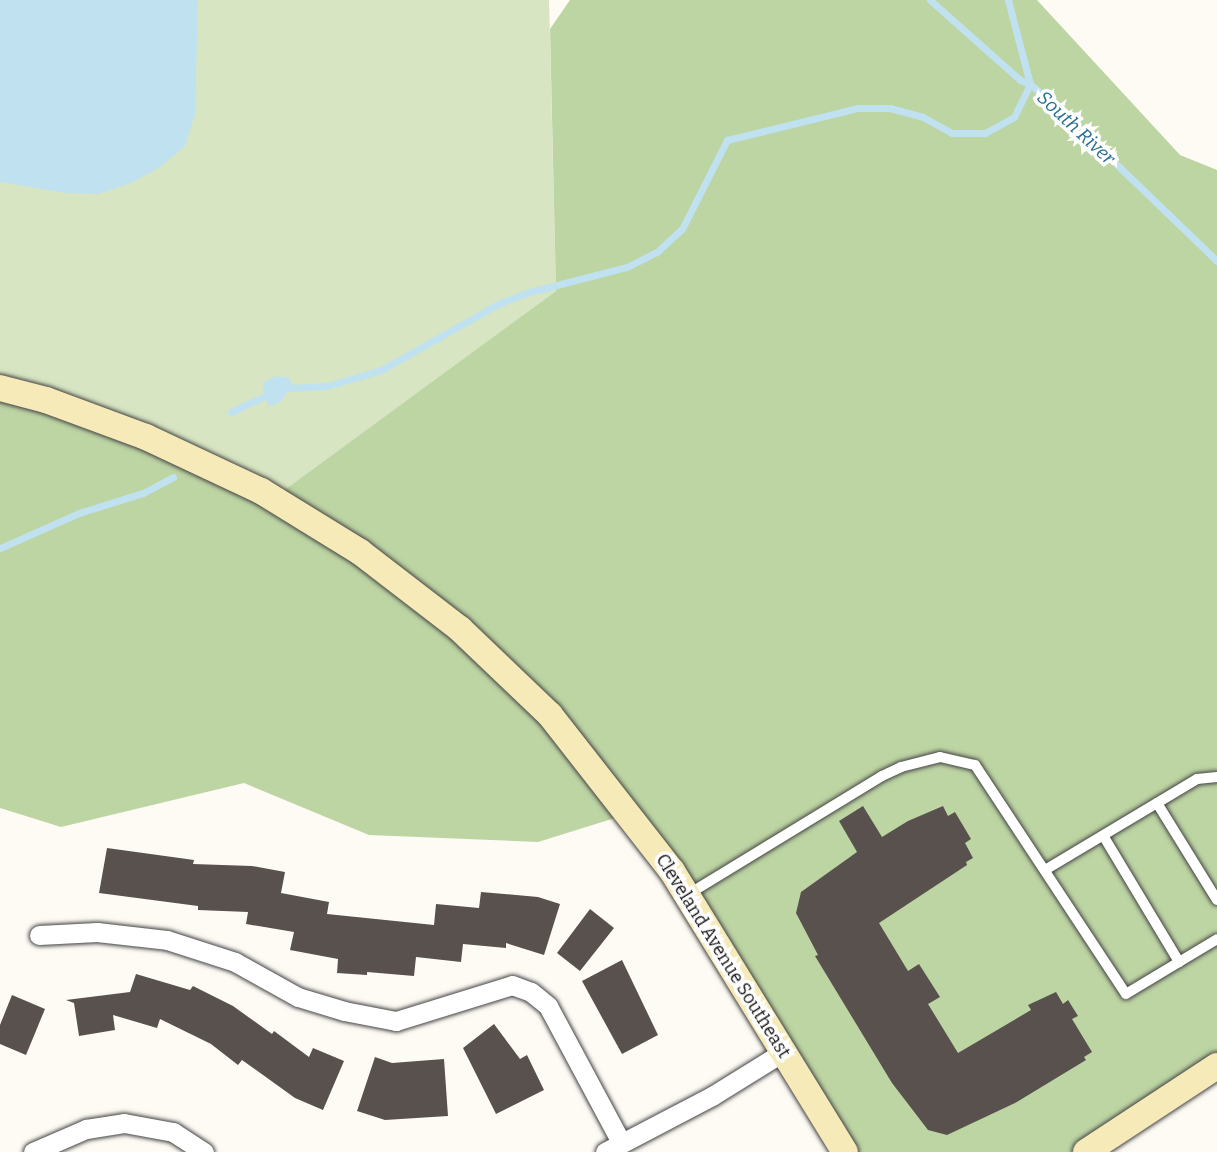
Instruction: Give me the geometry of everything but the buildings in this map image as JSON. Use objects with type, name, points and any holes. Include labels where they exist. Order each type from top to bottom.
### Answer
[{"type":"main road","name":"Cleveland Avenue Southeast","points":[[0,388],[46,400],[146,437],[261,491],[359,552],[460,629],[550,715],[672,871],[845,1152]]},
{"type":"main road","points":[[1086,1152],[1217,1066]]},
{"type":"street","points":[[38,935],[97,932],[167,940],[235,962],[298,997],[344,1012],[396,1021],[512,985],[531,992],[548,1006],[613,1147],[712,1096],[783,1052]]},
{"type":"street","points":[[33,1152],[86,1129],[124,1123],[173,1132],[204,1152]]},
{"type":"lane","points":[[687,895],[891,771],[940,757],[975,765],[1126,994],[1217,939]]},
{"type":"lane","points":[[1045,870],[1104,838],[1197,779],[1217,777]]},
{"type":"lane","points":[[1157,803],[1217,900]]},
{"type":"lane","points":[[1104,838],[1179,962]]},
{"type":"green space","points":[[0,0],[549,0],[556,291],[263,507],[0,395]]},
{"type":"green space","points":[[570,0],[1037,0],[1180,155],[1217,170],[1217,1064],[1088,1152],[856,1152],[684,881],[615,818],[538,842],[369,835],[244,783],[61,827],[0,808],[0,395],[106,422],[263,506],[556,291],[550,29]]},
{"type":"water","points":[[0,0],[198,0],[195,114],[185,146],[160,167],[131,183],[98,194],[65,193],[0,182]]},
{"type":"water","points":[[276,376],[290,378],[292,387],[279,403],[268,406],[264,382]]},
{"type":"waterway","name":"South River","points":[[930,0],[1020,80],[1030,84],[1058,108],[1217,261]]},
{"type":"waterway","points":[[286,388],[327,386],[381,370],[498,304],[530,292],[627,267],[657,252],[682,229],[727,140],[857,108],[890,108],[923,117],[952,133],[985,133],[1014,117],[1030,84],[1008,0]]},
{"type":"waterway","points":[[231,412],[271,393]]},
{"type":"waterway","points":[[0,548],[79,513],[143,493],[173,477]]}]
